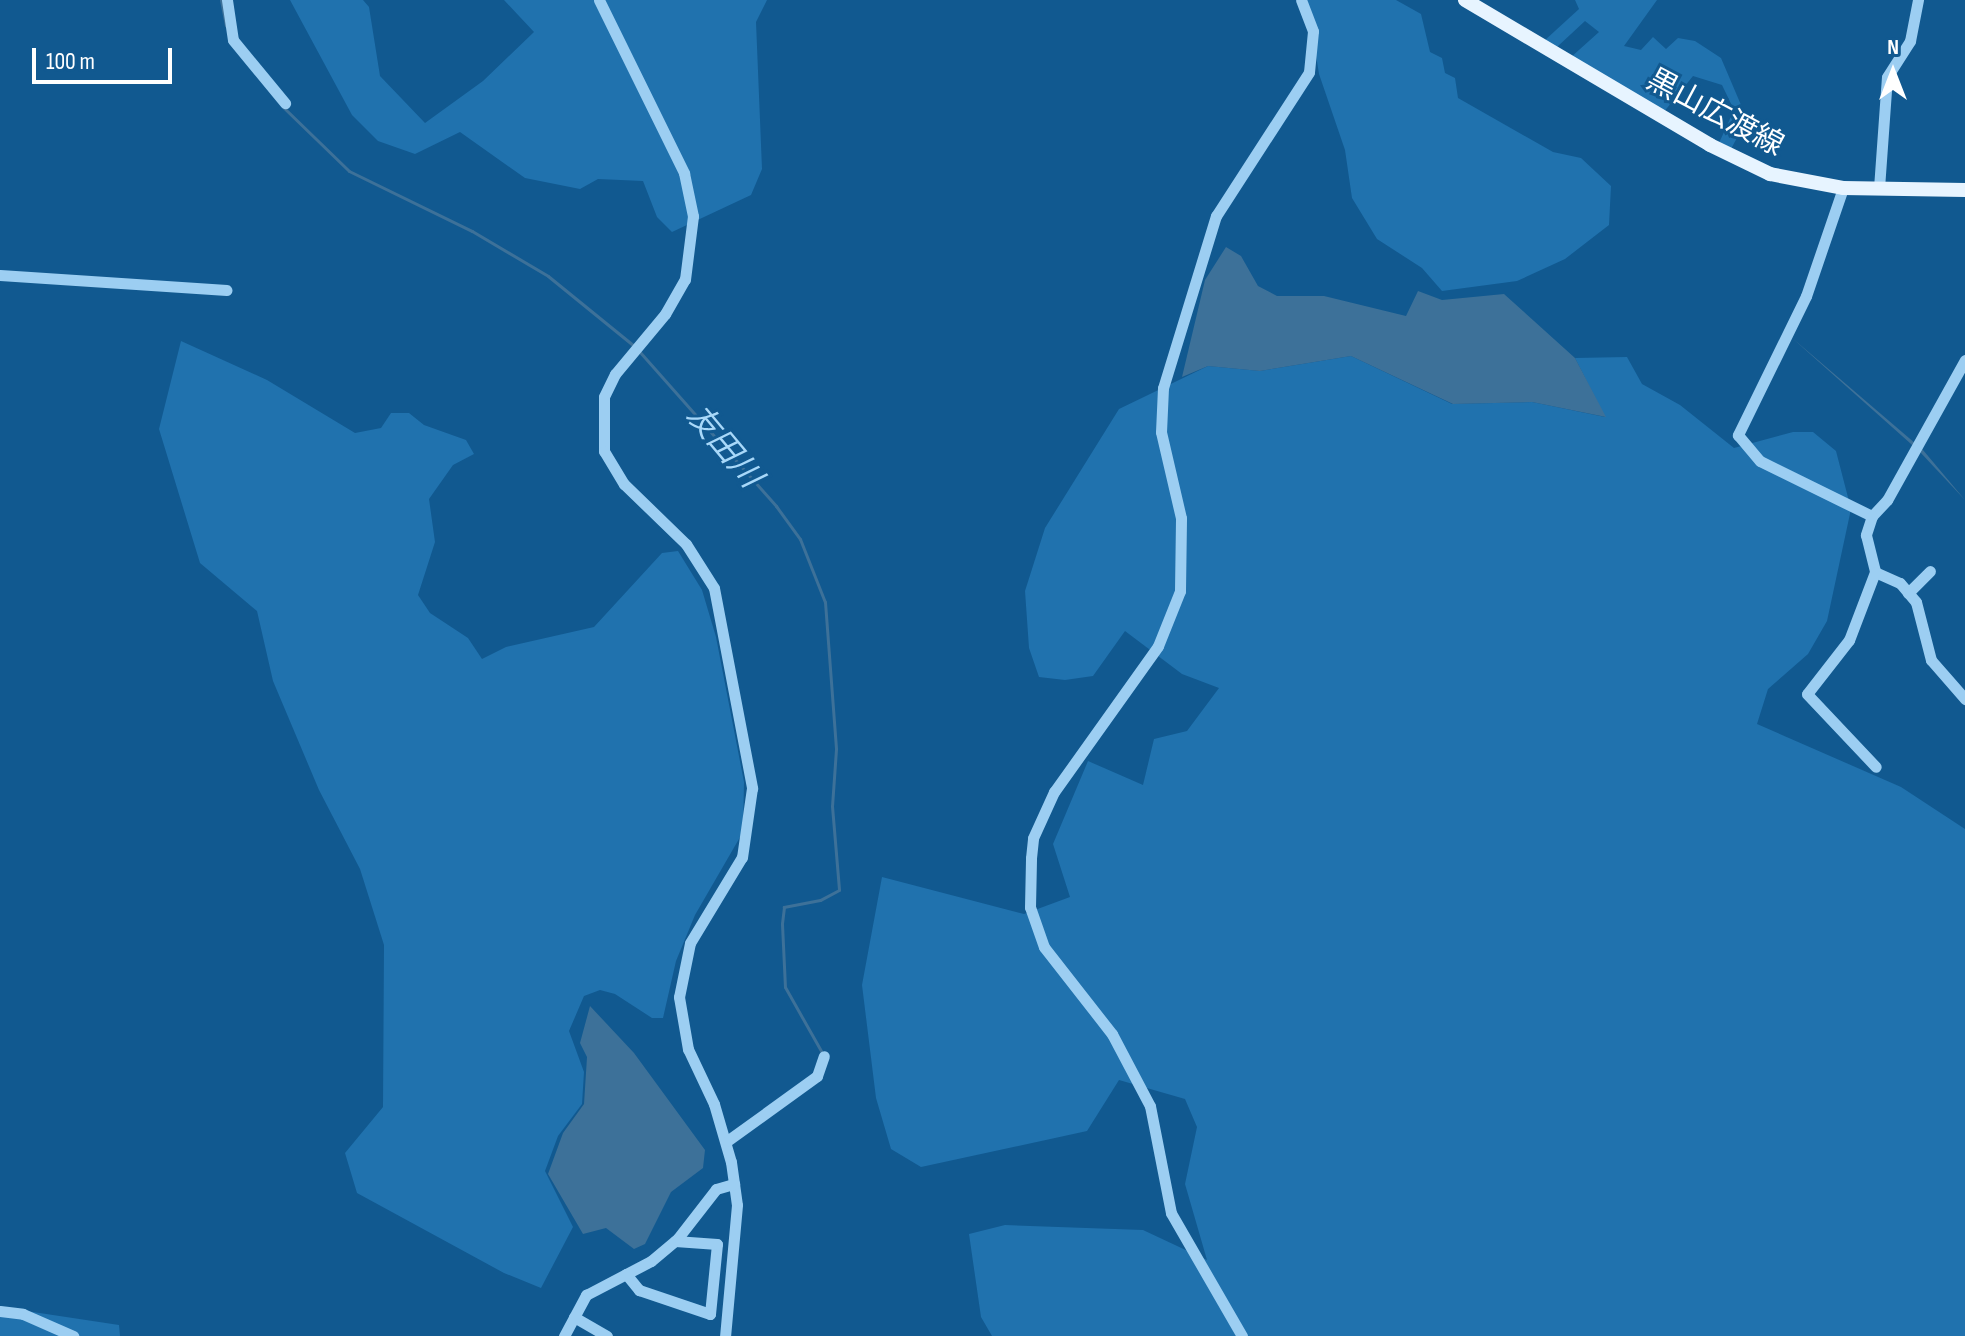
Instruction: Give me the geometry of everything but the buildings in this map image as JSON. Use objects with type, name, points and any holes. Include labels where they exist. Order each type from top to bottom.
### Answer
[{"type":"main road","name":"黒山広渡線","points":[[1467,0],[1742,162],[1804,183],[1843,188],[1965,190]]},
{"type":"street","points":[[227,0],[233,40],[285,103]]},
{"type":"street","points":[[599,0],[684,173],[693,216],[685,279],[665,314],[615,374],[604,397],[600,432],[610,465],[686,544],[710,580],[721,612],[752,788],[750,827],[742,857],[690,943],[679,997],[688,1049],[727,1141],[734,1184],[725,1336]]},
{"type":"street","points":[[1242,1336],[1171,1213],[1150,1106],[1112,1034],[1044,947],[1030,907],[1031,858],[1033,838],[1054,792],[1158,646],[1180,591],[1181,518],[1161,432],[1163,388],[1216,216],[1309,72],[1313,31],[1301,0]]},
{"type":"street","points":[[1879,188],[1887,77],[1916,26],[1918,0]]},
{"type":"street","points":[[1843,188],[1806,296],[1738,435],[1760,461],[1872,516]]},
{"type":"street","points":[[0,275],[227,290]]},
{"type":"street","points":[[1876,767],[1807,694],[1849,640],[1875,572],[1866,535],[1872,516],[1887,500],[1965,360]]},
{"type":"street","points":[[1908,593],[1930,571]]},
{"type":"street","points":[[1875,572],[1900,583],[1916,602],[1931,660],[1965,699]]},
{"type":"street","points":[[727,1141],[817,1076],[824,1056]]},
{"type":"street","points":[[564,1336],[586,1295],[626,1274],[675,1241],[716,1189],[734,1184]]},
{"type":"street","points":[[626,1274],[639,1290],[710,1314],[717,1244],[675,1241]]},
{"type":"street","points":[[0,1311],[23,1314],[73,1336]]},
{"type":"street","points":[[574,1317],[607,1336]]},
{"type":"shaded area","points":[[290,0],[363,0],[369,7],[380,76],[425,123],[483,81],[534,32],[504,0],[767,0],[756,22],[762,169],[751,195],[672,232],[657,217],[643,181],[598,179],[580,189],[525,178],[460,132],[415,154],[378,141],[352,115]]},
{"type":"shaded area","points":[[1307,0],[1396,0],[1421,14],[1430,52],[1442,58],[1445,73],[1455,78],[1458,98],[1553,152],[1581,158],[1611,186],[1609,225],[1565,259],[1517,281],[1442,291],[1422,268],[1377,239],[1352,198],[1345,150],[1319,74]]},
{"type":"shaded area","points":[[1575,0],[1657,0],[1624,46],[1641,50],[1653,37],[1666,49],[1678,38],[1695,41],[1721,58],[1747,119],[1731,149],[1719,143],[1734,110],[1722,85],[1693,76],[1663,113],[1570,58],[1599,32],[1585,21],[1557,47],[1544,41],[1579,9]]},
{"type":"shaded area","points":[[1226,247],[1241,256],[1258,286],[1277,296],[1324,296],[1406,316],[1418,291],[1442,300],[1504,294],[1575,358],[1606,417],[1532,402],[1453,404],[1351,356],[1260,371],[1208,366],[1182,377],[1205,280]]},
{"type":"shaded area","points":[[1791,337],[1923,450],[1965,500],[1920,452]]},
{"type":"shaded area","points":[[181,341],[267,380],[355,433],[381,428],[391,413],[409,413],[424,425],[466,440],[474,454],[453,465],[429,499],[435,542],[418,595],[430,613],[468,638],[482,659],[506,647],[594,627],[662,553],[678,551],[702,590],[716,637],[744,782],[743,832],[695,915],[676,961],[663,1018],[652,1018],[615,994],[600,990],[584,996],[569,1031],[584,1072],[582,1104],[558,1136],[545,1171],[573,1227],[541,1288],[504,1273],[357,1193],[345,1153],[383,1107],[384,945],[360,869],[319,790],[273,681],[257,611],[200,563],[159,429]]},
{"type":"shaded area","points":[[1351,356],[1452,404],[1532,402],[1605,417],[1575,358],[1627,357],[1642,384],[1680,405],[1734,448],[1793,432],[1813,432],[1836,451],[1851,509],[1827,621],[1808,654],[1768,689],[1757,724],[1901,787],[1965,829],[1965,1336],[992,1336],[981,1317],[969,1234],[1005,1225],[1143,1230],[1207,1260],[1185,1184],[1197,1127],[1185,1099],[1119,1080],[1087,1131],[921,1167],[891,1149],[876,1098],[862,985],[882,877],[1024,914],[1070,897],[1053,844],[1088,761],[1143,785],[1154,739],[1187,731],[1219,688],[1182,674],[1125,631],[1093,676],[1065,680],[1039,677],[1029,648],[1025,591],[1045,528],[1119,409],[1208,366],[1260,371]]},
{"type":"shaded area","points":[[590,1006],[634,1053],[705,1150],[703,1168],[671,1192],[645,1244],[634,1249],[606,1228],[583,1234],[548,1174],[563,1133],[584,1104],[587,1057],[580,1043]]},
{"type":"shaded area","points":[[0,1307],[119,1325],[120,1336],[0,1336]]},
{"type":"waterway","name":"友田川","points":[[221,0],[226,26]]},
{"type":"waterway","name":"友田川","points":[[283,107],[349,171],[472,231],[548,276],[633,345]]},
{"type":"waterway","name":"友田川","points":[[639,351],[776,506],[800,539],[825,602],[836,749],[832,806],[839,890],[820,900],[784,907],[782,924],[785,987],[821,1051]]}]
